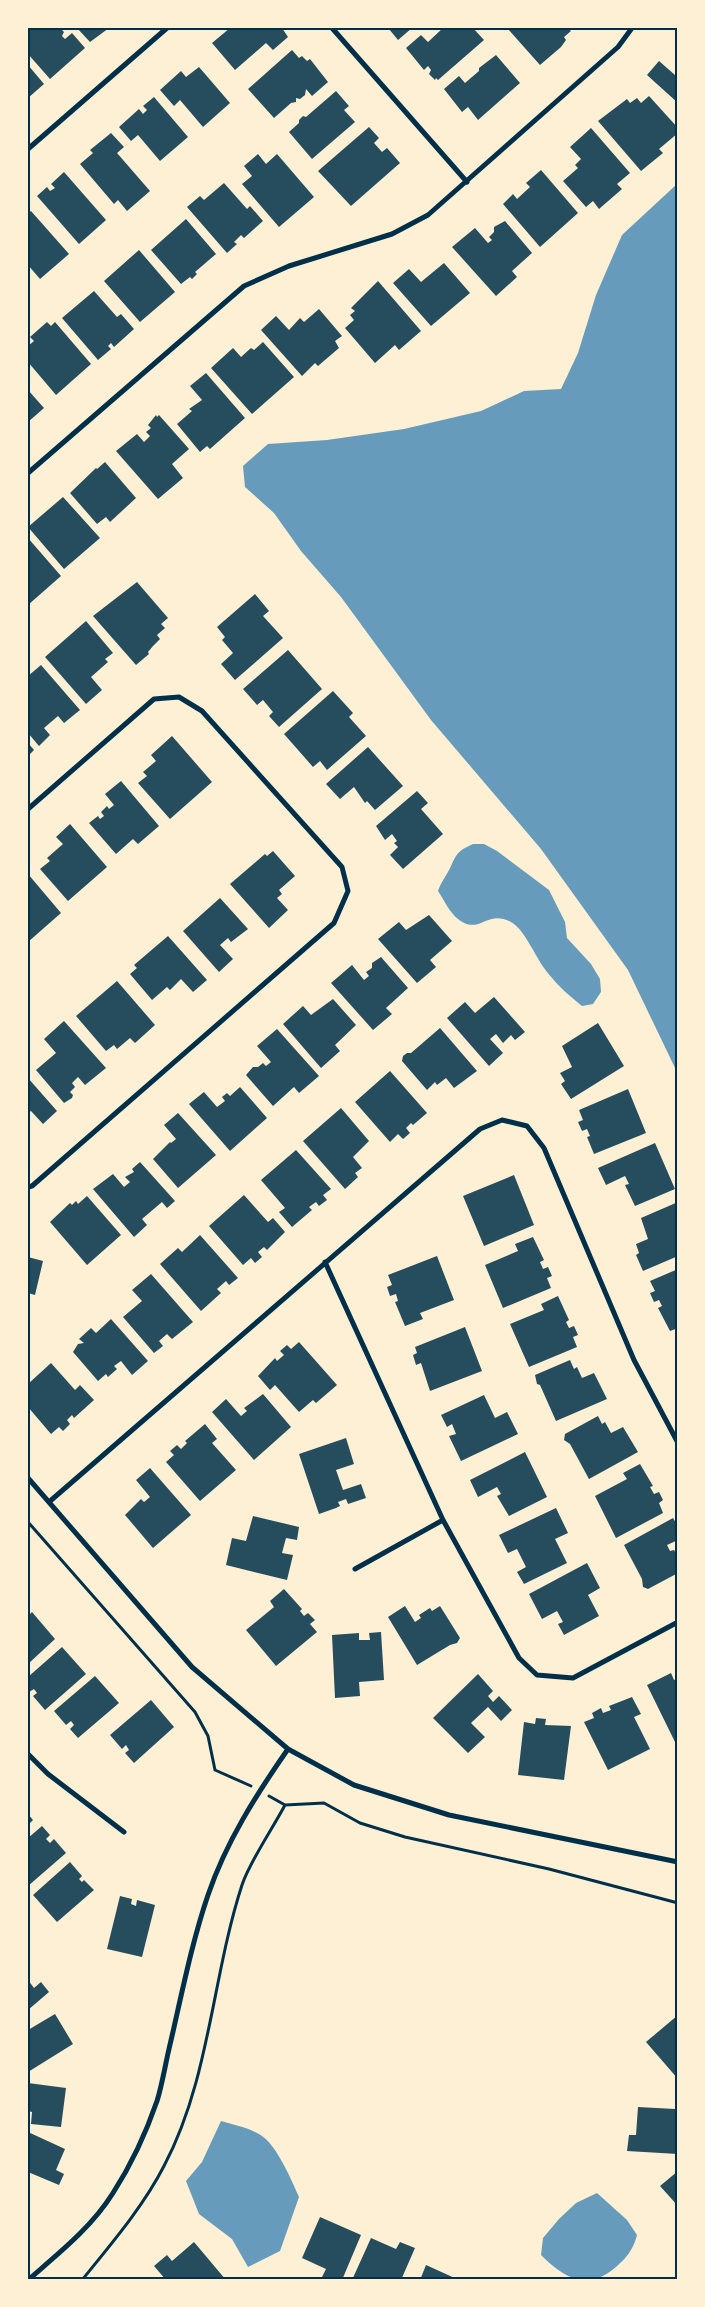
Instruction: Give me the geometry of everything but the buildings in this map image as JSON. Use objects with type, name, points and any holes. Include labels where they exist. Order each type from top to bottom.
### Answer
[{"type":"street","points":[[28,149],[167,28]]},
{"type":"street","points":[[332,28],[467,182]]},
{"type":"street","points":[[28,474],[244,286],[288,266],[392,234],[428,215],[618,48],[632,28]]},
{"type":"street","points":[[28,809],[154,699],[179,697],[202,711],[342,866],[348,891],[334,923],[32,1186],[28,1187]]},
{"type":"street","points":[[49,1502],[480,1129],[502,1120],[527,1126],[544,1148],[634,1360],[678,1443]]},
{"type":"street","points":[[325,1262],[443,1520],[519,1658],[537,1675],[573,1678],[678,1622]]},
{"type":"street","points":[[28,1478],[192,1667],[288,1750],[354,1785],[450,1815],[678,1862]]},
{"type":"street","points":[[355,1569],[443,1520]]},
{"type":"street","points":[[28,2280],[93,2220],[113,2194],[138,2147],[157,2100],[208,1895],[228,1846],[259,1790],[288,1750]]},
{"type":"street","points":[[28,1754],[48,1774],[124,1832]]},
{"type":"path","points":[[82,2280],[148,2194],[165,2165],[192,2090],[209,2026],[225,1944],[243,1883],[285,1805]]},
{"type":"water","points":[[677,184],[677,1072],[628,970],[541,849],[431,720],[341,597],[301,551],[274,513],[245,487],[243,466],[268,444],[327,440],[404,429],[481,411],[524,391],[561,389],[578,353],[596,295],[622,235]]},
{"type":"water","points":[[473,844],[484,844],[497,851],[549,890],[565,922],[567,938],[591,964],[600,979],[601,992],[593,1004],[582,1006],[552,979],[514,924],[505,919],[497,918],[479,924],[466,924],[452,913],[438,891],[457,855]]},
{"type":"water","points":[[221,2121],[252,2131],[268,2141],[284,2164],[299,2197],[280,2251],[248,2267],[232,2239],[199,2214],[186,2181],[202,2162]]},
{"type":"water","points":[[597,2193],[627,2220],[637,2235],[629,2253],[616,2267],[605,2275],[595,2279],[576,2279],[558,2270],[541,2255],[543,2238],[576,2203]]}]
